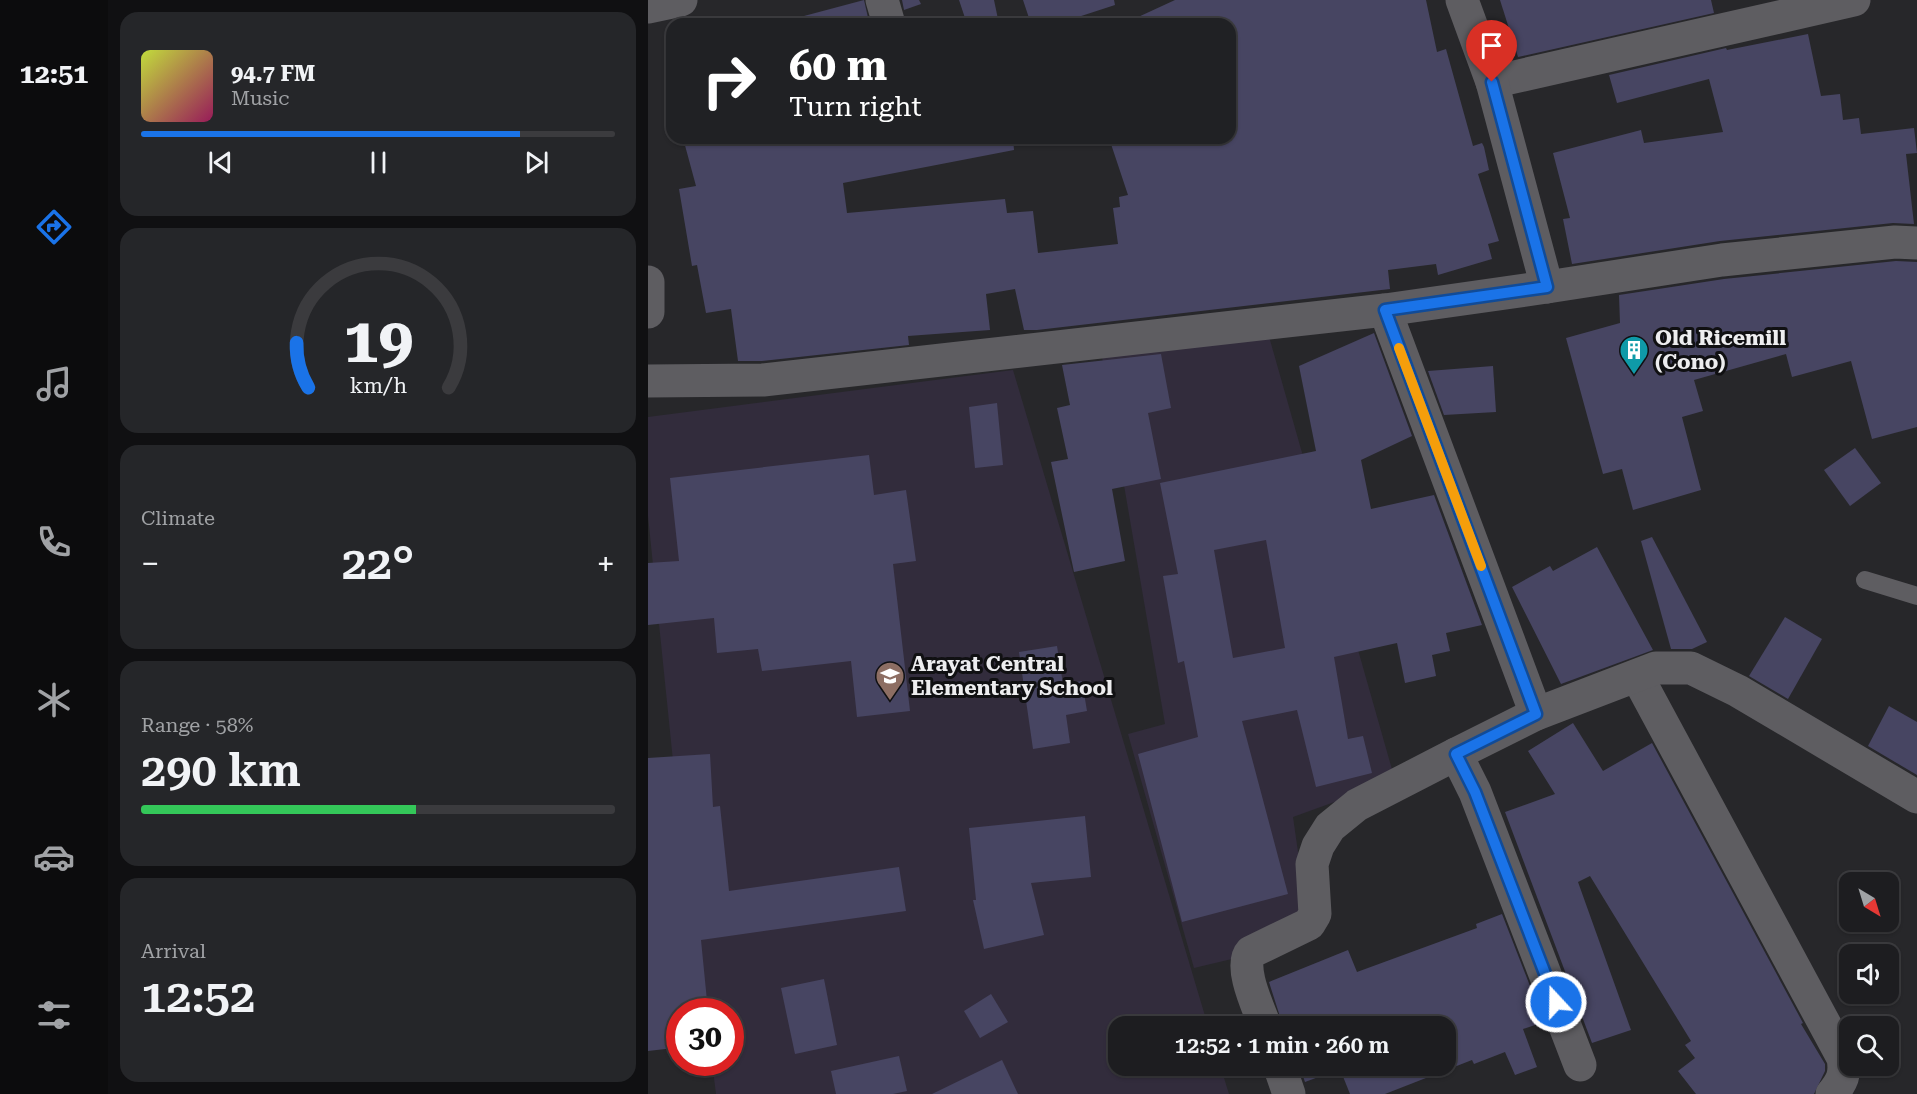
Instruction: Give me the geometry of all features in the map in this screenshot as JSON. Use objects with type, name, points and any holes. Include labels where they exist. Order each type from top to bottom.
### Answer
[{"type":"street","points":[[648,7],[681,0]]},
{"type":"street","points":[[882,0],[887,18]]},
{"type":"street","points":[[1462,0],[1492,82],[1547,287]]},
{"type":"street","points":[[1492,82],[1854,0]]},
{"type":"street","points":[[648,381],[763,380],[1385,310],[1722,260],[1895,242],[1917,243]]},
{"type":"street","points":[[648,282],[648,312]]},
{"type":"street","points":[[1385,310],[1536,714]]},
{"type":"street","points":[[1262,1016],[1246,969],[1246,957],[1251,952],[1309,924],[1315,914],[1312,864],[1318,846],[1330,827],[1357,805],[1536,714],[1656,668],[1691,668],[1748,697],[1917,797]]},
{"type":"street","points":[[1637,676],[1843,1058],[1845,1068],[1842,1082],[1832,1094]]},
{"type":"street","points":[[1456,754],[1475,792],[1580,1065]]},
{"type":"street","points":[[1283,1076],[1289,1094]]},
{"type":"lane","points":[[1865,580],[1917,596]]},
{"type":"shaded area","points":[[1268,333],[1395,780],[1293,817],[1308,922],[1236,958],[1194,968],[1128,734],[1165,724],[1102,357]]},
{"type":"shaded area","name":"Arayat Central Elementary School","points":[[1013,370],[1205,1016],[1108,1016],[1108,1076],[1223,1076],[1229,1094],[716,1094],[714,1076],[744,1076],[744,998],[702,998],[686,888],[648,516],[648,417]]},
{"type":"building","points":[[864,0],[868,18],[804,18],[804,16]]},
{"type":"building","points":[[902,0],[919,0],[921,4],[904,10]]},
{"type":"building","points":[[959,0],[994,0],[998,18],[965,18]]},
{"type":"building","points":[[1023,0],[1114,0],[1115,5],[1075,18],[1029,18]]},
{"type":"building","points":[[1175,0],[1426,0],[1437,52],[1446,49],[1473,146],[1482,143],[1484,147],[1489,170],[1478,174],[1499,241],[1488,244],[1492,259],[1438,275],[1436,264],[1388,270],[1390,289],[1037,330],[1024,330],[1015,289],[986,294],[990,330],[908,336],[909,345],[762,361],[738,361],[731,309],[706,313],[697,265],[692,266],[679,189],[696,186],[685,144],[1014,144],[1014,150],[843,183],[847,213],[1005,199],[1007,213],[1033,211],[1038,253],[1118,244],[1113,208],[1120,207],[1119,197],[1128,195],[1111,144],[1236,144],[1236,18],[1136,18]]},
{"type":"building","points":[[1500,0],[1711,0],[1714,13],[1518,57]]},
{"type":"building","points":[[1808,34],[1821,96],[1840,94],[1843,120],[1859,118],[1861,134],[1914,128],[1917,153],[1906,154],[1914,224],[1893,223],[1720,241],[1572,264],[1563,219],[1570,218],[1553,153],[1641,130],[1644,143],[1723,132],[1709,79],[1617,103],[1609,75],[1726,48],[1727,50]]},
{"type":"building","points":[[1896,261],[1917,262],[1917,427],[1872,439],[1851,361],[1792,377],[1786,354],[1694,380],[1703,411],[1682,417],[1701,490],[1633,510],[1622,469],[1603,474],[1566,338],[1620,323],[1619,295],[1724,279]]},
{"type":"building","points":[[1374,333],[1412,436],[1361,460],[1371,509],[1434,495],[1482,625],[1446,633],[1450,651],[1432,655],[1436,676],[1405,683],[1397,643],[1334,657],[1348,739],[1363,736],[1372,773],[1316,787],[1297,710],[1242,721],[1288,894],[1182,922],[1138,754],[1198,737],[1184,661],[1178,663],[1163,576],[1178,574],[1160,483],[1316,451],[1299,366]],"holes":[[[1266,540],[1285,648],[1233,658],[1214,550]]]},
{"type":"building","points":[[1161,354],[1171,408],[1148,413],[1161,479],[1112,489],[1125,561],[1074,572],[1051,462],[1068,459],[1057,408],[1070,405],[1062,365]]},
{"type":"building","points":[[1493,366],[1496,412],[1444,415],[1428,371]]},
{"type":"building","points":[[997,403],[1003,465],[975,468],[969,407]]},
{"type":"building","points":[[1855,448],[1881,483],[1850,506],[1824,470]]},
{"type":"building","points":[[869,455],[874,495],[906,490],[916,561],[893,564],[910,711],[857,717],[851,661],[762,671],[758,649],[717,653],[714,618],[648,625],[648,563],[679,561],[670,478]]},
{"type":"building","points":[[1652,537],[1707,642],[1692,649],[1671,649],[1641,541]]},
{"type":"building","points":[[1597,547],[1653,650],[1561,684],[1512,587],[1550,566],[1553,571]]},
{"type":"building","points":[[1785,617],[1822,639],[1788,699],[1749,676]]},
{"type":"building","points":[[1057,646],[1063,684],[1082,681],[1087,711],[1066,715],[1070,743],[1033,749],[1019,652]]},
{"type":"building","points":[[1889,706],[1917,722],[1917,775],[1868,746]]},
{"type":"building","points":[[1573,723],[1603,771],[1652,743],[1803,1023],[1801,1024],[1825,1064],[1825,1071],[1814,1094],[1696,1094],[1678,1071],[1695,1058],[1685,1045],[1691,1041],[1590,876],[1578,882],[1631,1030],[1592,1043],[1505,812],[1555,794],[1528,751]]},
{"type":"building","points":[[710,754],[713,807],[720,806],[729,891],[899,867],[906,911],[701,940],[707,998],[666,998],[666,1049],[648,1051],[648,758]]},
{"type":"building","points":[[1085,816],[1091,877],[1031,883],[1044,935],[984,949],[973,900],[976,900],[969,828]]},
{"type":"building","points":[[1502,914],[1544,1022],[1523,1029],[1537,1067],[1515,1075],[1505,1052],[1474,1064],[1472,1060],[1456,1066],[1456,1016],[1280,1016],[1269,982],[1348,950],[1357,972],[1477,928],[1476,924]]},
{"type":"building","points":[[824,979],[837,1045],[795,1054],[781,988]]},
{"type":"building","points":[[991,994],[1008,1022],[980,1038],[964,1011]]},
{"type":"building","points":[[899,1056],[907,1091],[893,1094],[836,1094],[831,1071]]},
{"type":"building","points":[[1002,1060],[1018,1094],[932,1094]]},
{"type":"building","points":[[1303,1076],[1321,1076],[1305,1082]]},
{"type":"building","points":[[1343,1076],[1431,1076],[1385,1094],[1350,1094]]},
{"type":"slow traffic","points":[[1399,348],[1481,566]]},
{"type":"place","name":"Old Ricemill (Cono)","points":[[1634,376]]},
{"type":"place","name":"Arayat Central Elementary School","points":[[890,702]]},
{"type":"route","points":[[1492,82],[1547,287],[1385,310],[1536,714],[1456,754],[1475,792],[1556,1002]]}]
